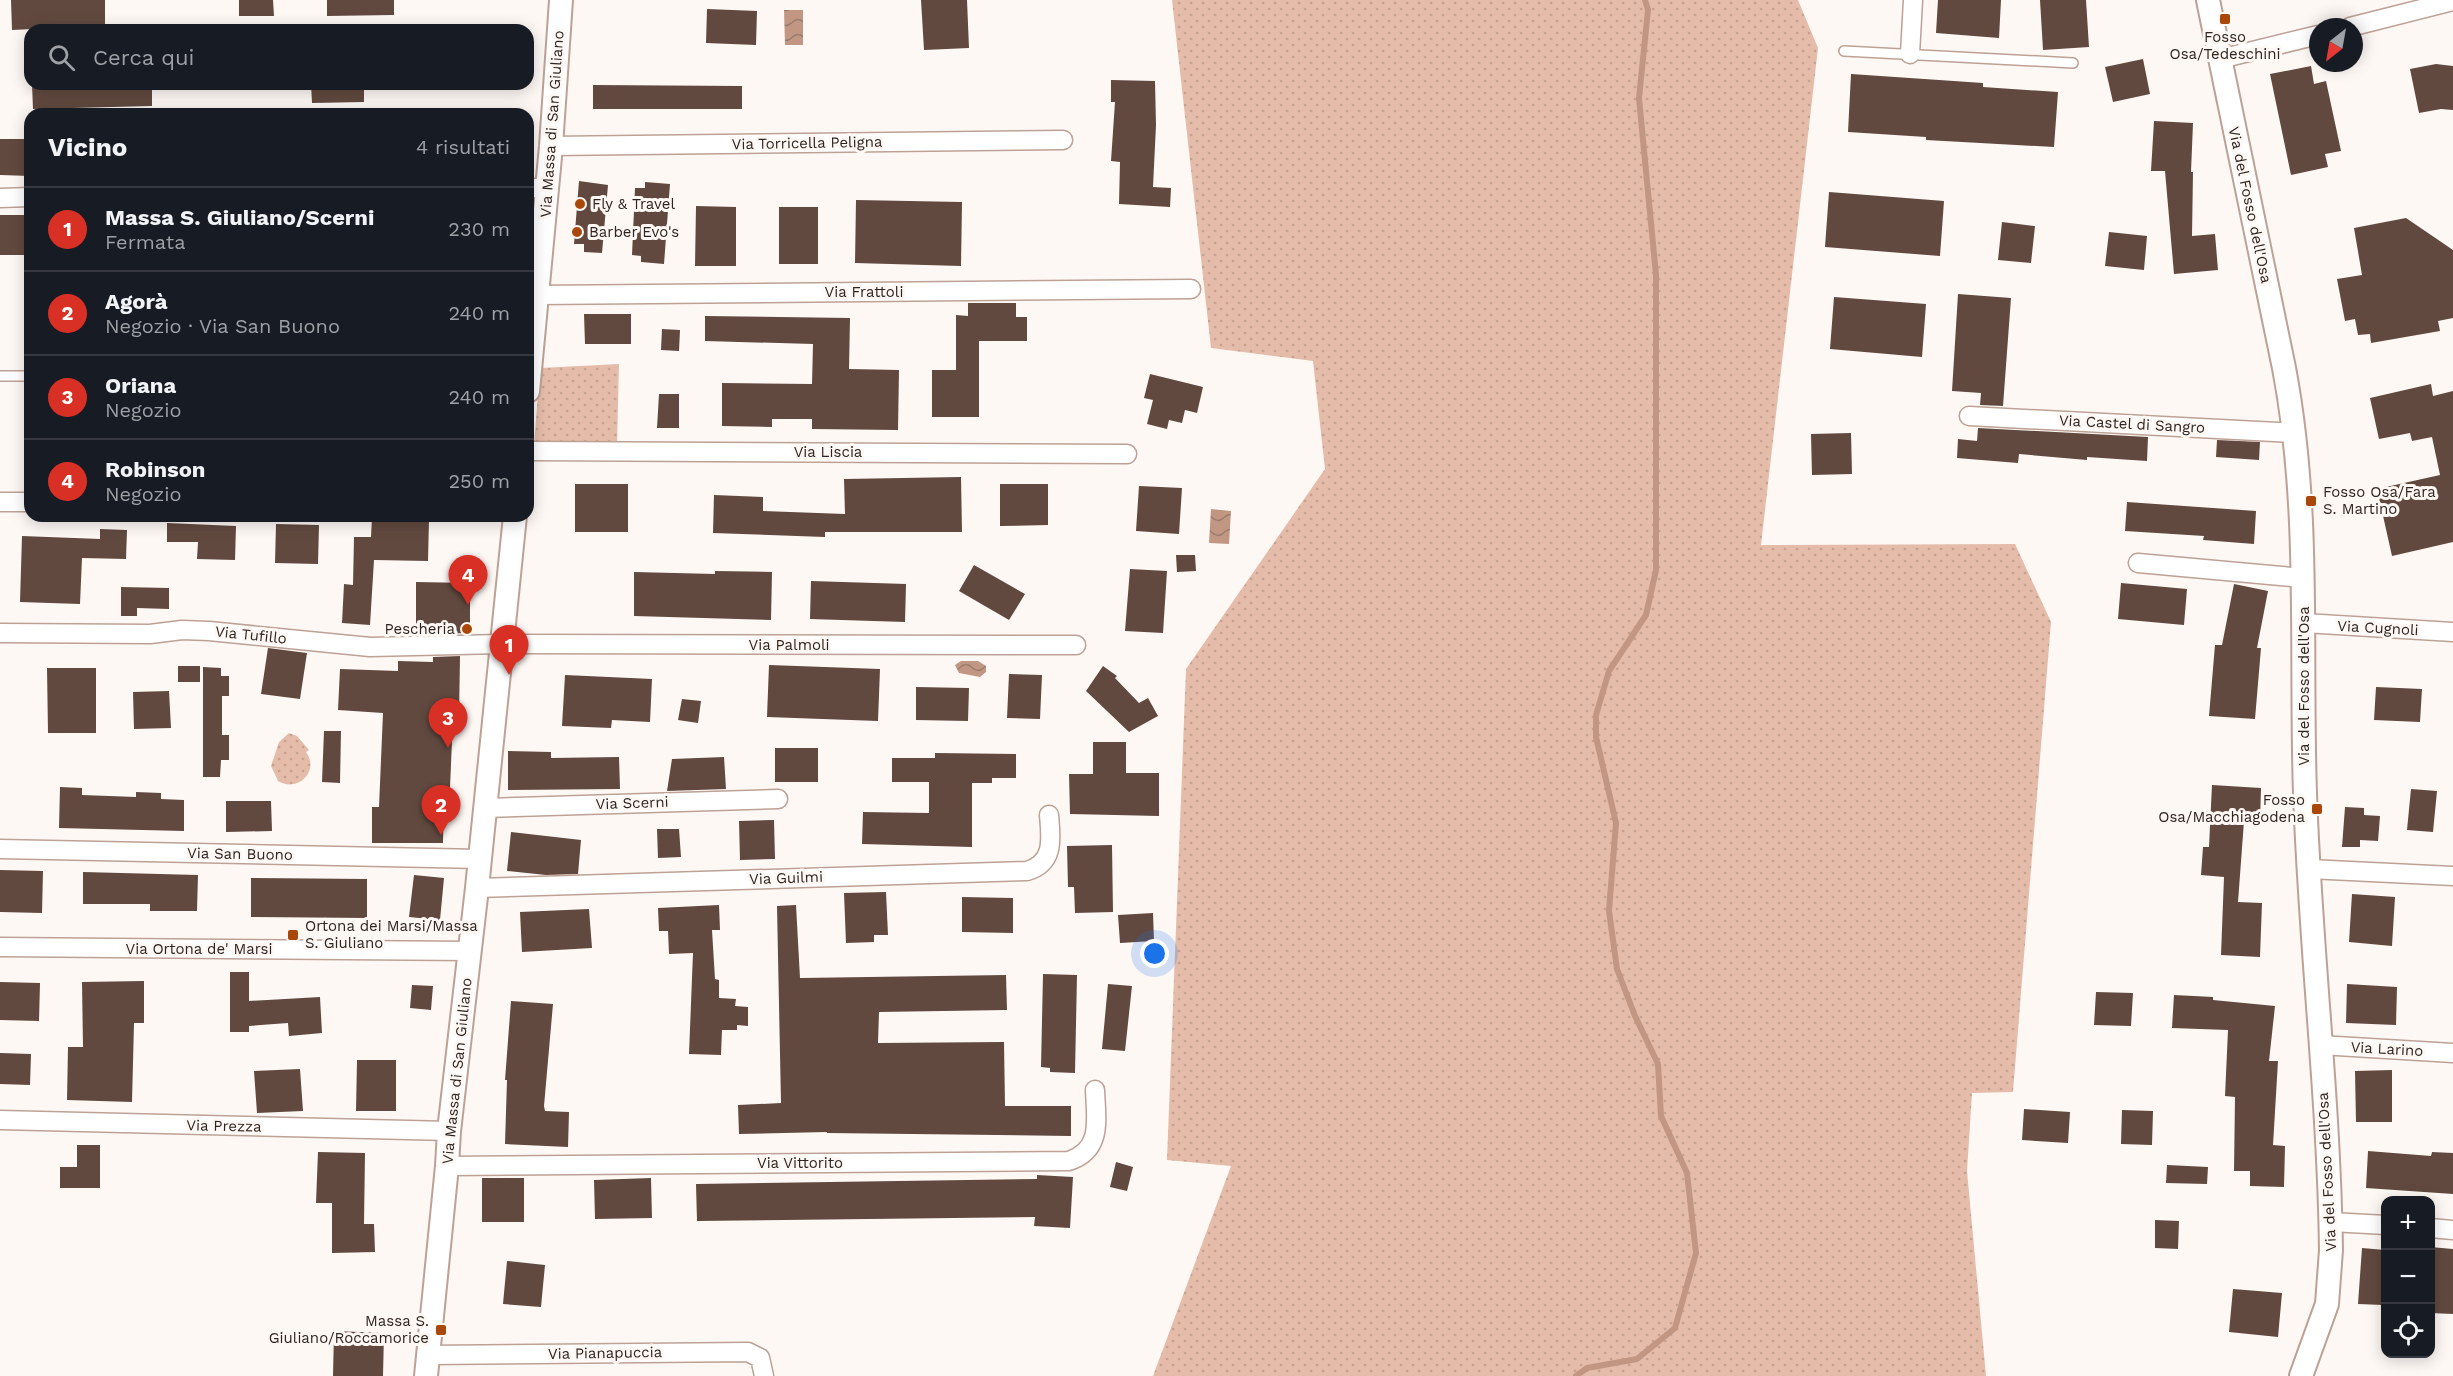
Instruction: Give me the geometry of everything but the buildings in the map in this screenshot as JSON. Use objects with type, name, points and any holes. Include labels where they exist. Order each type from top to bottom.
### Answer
[{"type":"street","name":"Via Massa di San Giuliano","points":[[534,327],[537,295],[538,188],[551,146],[561,0]]},
{"type":"street","points":[[1910,54],[1913,0]]},
{"type":"street","name":"Via del Fosso dell'Osa","points":[[2208,0],[2284,368],[2295,433],[2301,500],[2305,782],[2331,1222],[2327,1304],[2301,1376]]},
{"type":"street","points":[[2363,24],[2453,1]]},
{"type":"street","points":[[2220,59],[2309,37]]},
{"type":"street","name":"Via Torricella Peligna","points":[[551,146],[1063,140]]},
{"type":"street","points":[[0,198],[24,197]]},
{"type":"street","name":"Via Frattoli","points":[[537,295],[1191,289]]},
{"type":"street","name":"Via Castel di Sangro","points":[[1969,416],[2295,433]]},
{"type":"street","name":"Via Liscia","points":[[534,451],[1127,454]]},
{"type":"street","points":[[0,502],[24,502]]},
{"type":"street","name":"Via Massa di San Giuliano","points":[[427,1365],[449,1131],[477,888],[514,522]]},
{"type":"street","points":[[2138,563],[2303,578]]},
{"type":"street","name":"Via Cugnoli","points":[[2304,623],[2453,632]]},
{"type":"street","name":"Via Tufillo","points":[[0,633],[150,634],[194,630],[350,646],[501,644]]},
{"type":"street","name":"Via Palmoli","points":[[501,644],[1076,645]]},
{"type":"street","name":"Via Scerni","points":[[485,808],[778,799]]},
{"type":"street","name":"Via Guilmi","points":[[477,888],[1027,871],[1039,866],[1049,851],[1051,842],[1049,815]]},
{"type":"street","name":"Via San Buono","points":[[0,849],[480,859]]},
{"type":"street","points":[[2309,869],[2453,876]]},
{"type":"street","name":"Via Ortona de' Marsi","points":[[0,947],[469,951]]},
{"type":"street","name":"Via Larino","points":[[2320,1045],[2453,1053]]},
{"type":"street","name":"Via Vittorito","points":[[447,1166],[1069,1161],[1082,1156],[1092,1144],[1096,1129],[1095,1090]]},
{"type":"street","name":"Via Prezza","points":[[0,1120],[449,1131]]},
{"type":"street","points":[[2331,1222],[2381,1225]]},
{"type":"street","points":[[2435,1228],[2453,1230]]},
{"type":"street","name":"Via Pianapuccia","points":[[427,1365],[753,1352],[760,1358],[764,1376]]},
{"type":"lane","points":[[1844,51],[2073,63]]},
{"type":"lane","points":[[0,376],[24,376]]},
{"type":"shaded area","points":[[1172,0],[1798,0],[1818,48],[1761,545],[2015,544],[2051,622],[2013,1092],[1972,1093],[1967,1171],[1986,1376],[1153,1376],[1231,1166],[1167,1160],[1186,669],[1325,469],[1313,361],[1211,348]]},
{"type":"shaded area","points":[[619,364],[617,447],[534,445],[540,368]]},
{"type":"shaded area","points":[[289,733],[297,736],[309,750],[306,752],[310,759],[309,773],[305,778],[293,784],[278,781],[271,766],[279,742]]},
{"type":"water","points":[[784,10],[803,10],[803,45],[785,45]]},
{"type":"water","points":[[1211,509],[1231,511],[1229,544],[1209,543]]},
{"type":"water","points":[[961,661],[978,661],[986,666],[986,672],[980,677],[959,673],[955,665]]},
{"type":"waterway","points":[[1576,1376],[1587,1368],[1637,1359],[1675,1328],[1696,1253],[1687,1173],[1661,1116],[1658,1064],[1635,1016],[1617,969],[1609,911],[1616,823],[1596,737],[1596,715],[1609,671],[1646,615],[1656,570],[1656,275],[1639,98],[1648,10],[1645,0]]},
{"type":"place","name":"Fosso Osa/Tedeschini","points":[[2225,19]]},
{"type":"place","name":"Fly & Travel","points":[[580,204]]},
{"type":"place","name":"Barber Evo's","points":[[577,232]]},
{"type":"place","name":"Fosso Osa/Fara S. Martino","points":[[2311,501]]},
{"type":"place","name":"Robinson","points":[[468,605]]},
{"type":"place","name":"Pescheria","points":[[467,629]]},
{"type":"place","name":"Massa S. Giuliano/Scerni","points":[[509,675]]},
{"type":"place","name":"Oriana","points":[[448,748]]},
{"type":"place","name":"Fosso Osa/Macchiagodena","points":[[2317,809]]},
{"type":"place","name":"Agorà","points":[[441,835]]},
{"type":"place","name":"Ortona dei Marsi/Massa S. Giuliano","points":[[293,935]]},
{"type":"place","name":"Massa S. Giuliano/Roccamorice","points":[[441,1330]]}]
